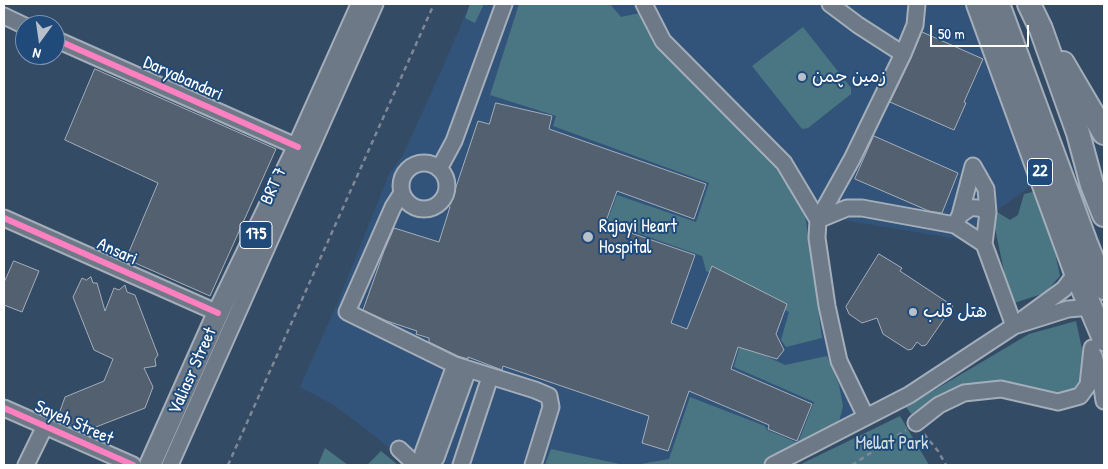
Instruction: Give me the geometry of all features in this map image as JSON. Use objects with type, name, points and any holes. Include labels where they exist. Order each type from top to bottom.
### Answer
[{"type":"highway","name":"22","points":[[978,4],[1076,273],[1091,307],[1098,344]]},
{"type":"highway","points":[[998,4],[1082,234],[1104,288]]},
{"type":"highway","points":[[1029,4],[1041,29],[1078,133],[1092,185],[1104,215]]},
{"type":"highway","points":[[1041,29],[1104,133]]},
{"type":"highway","points":[[1078,133],[1104,177]]},
{"type":"main road","name":"Valiasr Street","points":[[150,465],[218,313],[298,147],[362,4]]},
{"type":"street","name":"BRT 7","points":[[170,465],[375,4]]},
{"type":"street","points":[[439,169],[454,141],[504,4]]},
{"type":"street","points":[[644,4],[663,41],[784,163],[818,220]]},
{"type":"street","points":[[830,4],[858,25],[903,54]]},
{"type":"street","points":[[866,417],[839,361],[827,306],[817,238],[818,220],[852,159],[903,54],[915,25],[918,4]]},
{"type":"street","name":"Daryabandari","points":[[65,43],[298,147]]},
{"type":"street","points":[[418,164],[432,165],[444,175],[446,182],[444,197],[433,207],[426,209],[411,205],[402,193],[402,178],[411,167],[418,164]]},
{"type":"street","points":[[957,220],[973,166],[986,189],[988,212],[984,244],[1014,326]]},
{"type":"street","points":[[402,193],[393,207],[347,312],[461,368],[549,396],[551,407],[533,465]]},
{"type":"street","points":[[818,220],[848,208],[862,208],[957,220],[984,244]]},
{"type":"street","points":[[957,220],[970,208],[982,209],[988,212]]},
{"type":"street","name":"Ansari","points":[[4,218],[218,313]]},
{"type":"street","points":[[773,465],[909,395],[1014,326],[1064,289],[1076,273]]},
{"type":"street","points":[[1014,326],[1068,309],[1091,307]]},
{"type":"street","points":[[1098,344],[1104,401]]},
{"type":"street","points":[[916,423],[939,405],[964,393],[1001,389],[1058,402],[1080,396],[1088,385],[1098,344]]},
{"type":"street","points":[[421,465],[423,453],[461,368]]},
{"type":"street","points":[[426,465],[436,458],[461,368]]},
{"type":"street","points":[[461,465],[490,377]]},
{"type":"street","name":"Sayeh Street","points":[[4,408],[133,465]]},
{"type":"street","points":[[26,465],[45,426]]},
{"type":"street","points":[[399,449],[416,465]]},
{"type":"path","points":[[228,465],[434,4]]},
{"type":"path","points":[[852,465],[916,423],[938,450],[946,465]]},
{"type":"shaded area","name":"Rajayi Heart Hospital","points":[[470,4],[967,4],[1035,183],[957,239],[843,220],[812,234],[828,354],[865,425],[788,465],[409,465],[334,405],[300,387],[337,304],[390,172],[403,155]]},
{"type":"green space","points":[[470,4],[484,4],[475,23],[465,18]]},
{"type":"green space","points":[[519,4],[610,4],[621,17],[640,13],[658,44],[772,160],[805,214],[822,338],[786,347],[781,340],[789,312],[706,271],[702,256],[607,222],[617,195],[696,222],[709,183],[553,126],[556,116],[490,95]]},
{"type":"green space","name":"زمین چمن","points":[[803,27],[851,88],[851,94],[808,128],[802,129],[752,66]]},
{"type":"green space","points":[[1037,191],[1049,224],[1060,276],[1045,293],[1011,304],[993,219],[997,212],[1010,220],[1018,215],[1024,194]]},
{"type":"green space","points":[[1076,321],[1087,372],[1075,393],[1056,399],[963,387],[915,419],[906,407],[1029,334]]},
{"type":"green space","points":[[740,344],[785,365],[827,356],[839,385],[843,406],[837,430],[808,446],[763,465],[635,465],[669,459],[690,397],[765,426],[767,430],[798,443],[814,402],[734,367]]},
{"type":"green space","name":"Mellat Park","points":[[900,416],[929,465],[799,465]]},
{"type":"green space","points":[[325,448],[348,465],[318,465]]},
{"type":"green space","points":[[551,449],[624,465],[545,465]]},
{"type":"green space","points":[[381,451],[398,465],[367,465]]},
{"type":"building","points":[[922,32],[983,59],[954,130],[890,102]]},
{"type":"building","points":[[95,69],[276,149],[210,296],[126,259],[158,183],[65,140]]},
{"type":"building","points":[[496,103],[552,116],[549,129],[706,184],[694,219],[617,191],[605,224],[695,255],[671,323],[687,329],[712,266],[787,304],[776,334],[784,350],[777,359],[738,347],[731,369],[812,404],[797,441],[768,429],[769,425],[689,391],[668,451],[642,443],[649,416],[503,366],[502,370],[468,357],[468,359],[458,356],[429,342],[429,338],[416,334],[417,331],[387,321],[363,310],[394,228],[439,242],[450,207],[443,204],[448,189],[455,190],[478,121],[489,124]]},
{"type":"building","points":[[874,136],[958,173],[942,213],[929,211],[855,179]]},
{"type":"building","name":"هتل قلب","points":[[879,254],[902,268],[900,271],[953,306],[926,345],[922,346],[917,342],[912,349],[908,350],[883,334],[877,318],[862,323],[849,314],[846,307]]},
{"type":"building","points":[[14,261],[39,271],[22,312],[4,305],[4,283]]},
{"type":"building","points":[[91,277],[93,283],[97,283],[105,311],[114,288],[119,290],[125,285],[127,292],[135,295],[158,355],[155,359],[156,366],[144,368],[153,387],[145,408],[88,430],[64,424],[59,414],[65,397],[104,381],[113,359],[94,350],[73,297],[82,278],[86,280]]},
{"type":"cycle path","points":[[65,43],[298,147]]},
{"type":"cycle path","points":[[4,218],[218,313]]},
{"type":"cycle path","points":[[4,408],[133,465]]},
{"type":"place","name":"زمین چمن","points":[[802,77]]},
{"type":"place","name":"Rajayi Heart Hospital","points":[[588,237]]},
{"type":"place","name":"هتل قلب","points":[[913,312]]}]
